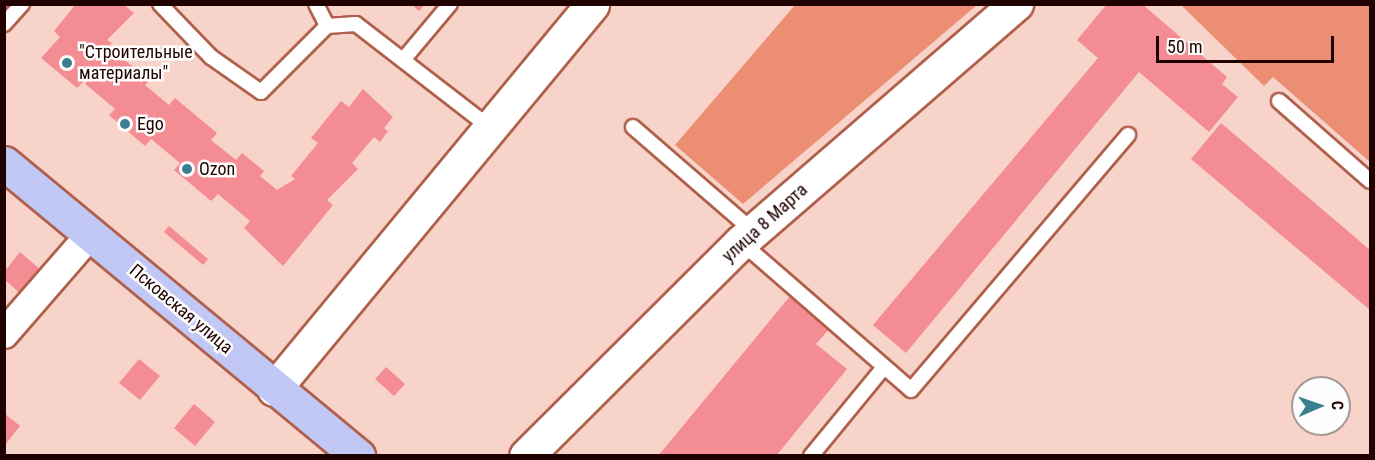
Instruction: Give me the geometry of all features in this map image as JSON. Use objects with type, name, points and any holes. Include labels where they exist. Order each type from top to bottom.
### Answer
[{"type":"main road","points":[[274,389],[488,126],[592,4]]},
{"type":"main road","name":"улица 8 Марта","points":[[526,456],[747,237],[1016,4]]},
{"type":"main road","name":"Псковская улица","points":[[4,163],[274,389],[358,456]]},
{"type":"street","points":[[4,334],[91,234]]},
{"type":"lane","points":[[4,24],[22,4]]},
{"type":"lane","points":[[160,4],[211,57],[250,89],[261,92],[327,26],[357,24],[488,126]]},
{"type":"lane","points":[[316,4],[327,26]]},
{"type":"lane","points":[[403,60],[450,4]]},
{"type":"lane","points":[[1279,101],[1371,181]]},
{"type":"lane","points":[[633,127],[884,367],[911,390],[1128,135]]},
{"type":"lane","points":[[812,456],[884,367]]},
{"type":"shaded area","points":[[795,5],[977,5],[743,204],[675,145]]},
{"type":"shaded area","points":[[1181,5],[1370,5],[1370,162],[1273,77],[1264,86]]},
{"type":"building","points":[[76,4],[123,4],[134,13],[107,40],[112,43],[107,48],[151,79],[145,85],[169,105],[175,98],[217,133],[211,140],[236,160],[242,153],[264,171],[260,176],[277,190],[295,179],[291,176],[318,143],[311,138],[341,101],[349,107],[363,89],[393,117],[384,128],[388,131],[380,142],[374,137],[352,163],[358,169],[327,200],[333,205],[283,266],[244,228],[250,221],[218,194],[211,201],[174,170],[180,163],[151,139],[145,146],[109,115],[115,109],[83,82],[77,88],[41,58],[60,37],[54,31]]},
{"type":"building","points":[[411,4],[425,4],[419,11]]},
{"type":"building","points":[[1107,4],[1142,4],[1227,77],[1222,84],[1238,97],[1209,132],[1139,72],[906,353],[873,325],[1098,58],[1077,40]]},
{"type":"building","points":[[1221,123],[1370,250],[1370,310],[1191,159]]},
{"type":"building","points":[[169,226],[208,259],[203,265],[164,232]]},
{"type":"building","points":[[20,252],[41,270],[21,294],[5,280],[5,271]]},
{"type":"building","points":[[791,295],[830,328],[816,344],[847,369],[776,456],[658,456]]},
{"type":"building","points":[[139,359],[160,376],[140,400],[119,383]]},
{"type":"building","points":[[386,367],[405,384],[394,396],[375,379]]},
{"type":"building","points":[[194,404],[215,422],[195,446],[174,428]]},
{"type":"building","points":[[4,413],[20,426],[4,446]]},
{"type":"place","name":"\"Строительные материалы\"","points":[[67,63]]},
{"type":"place","name":"Ego","points":[[125,124]]},
{"type":"place","name":"Ozon","points":[[187,169]]}]
